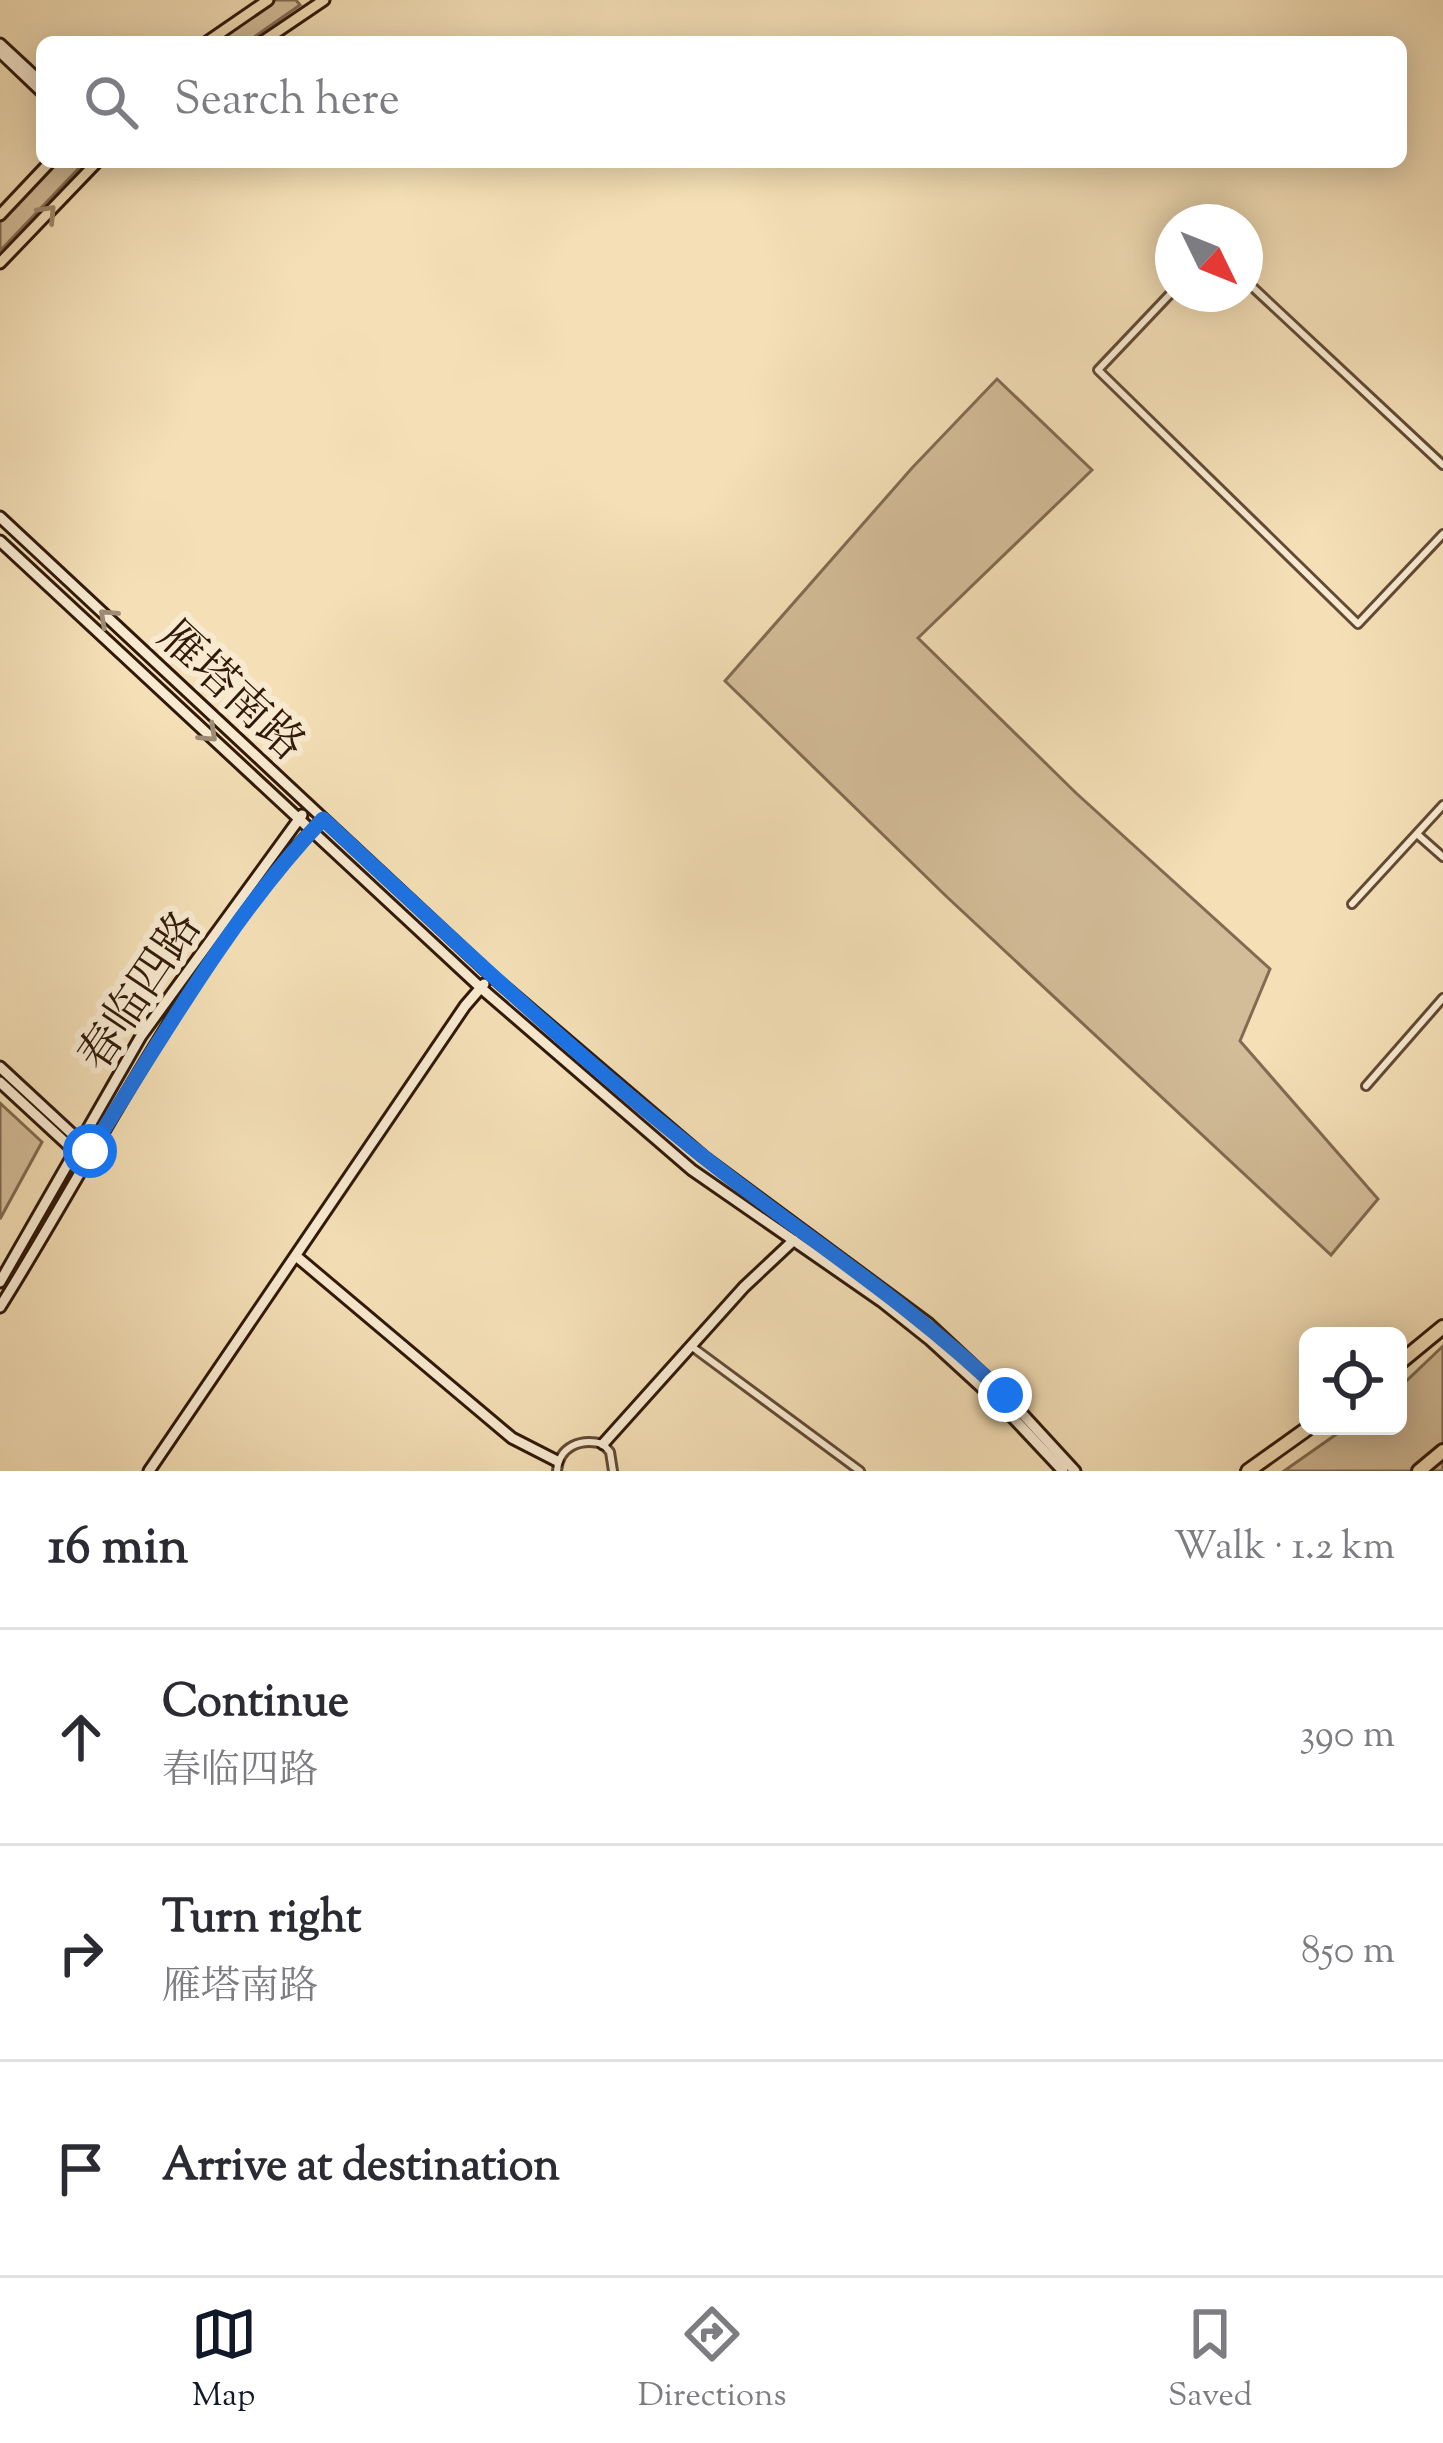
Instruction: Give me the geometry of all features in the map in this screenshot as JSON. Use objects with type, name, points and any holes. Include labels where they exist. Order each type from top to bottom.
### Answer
[{"type":"highway","points":[[1407,1357],[1443,1328]]},
{"type":"highway","points":[[1248,1471],[1299,1435]]},
{"type":"highway","points":[[1419,1471],[1443,1451]]},
{"type":"main road","points":[[216,36],[268,0]]},
{"type":"main road","points":[[271,36],[324,0]]},
{"type":"main road","points":[[0,48],[36,81]]},
{"type":"main road","points":[[0,214],[44,168]]},
{"type":"main road","points":[[0,263],[91,168]]},
{"type":"main road","name":"雁塔南路","points":[[0,517],[492,976],[704,1157],[928,1323],[1005,1395],[1075,1471]]},
{"type":"main road","name":"雁塔南路","points":[[0,541],[481,988],[692,1170],[930,1340],[990,1394],[1063,1471]]},
{"type":"main road","name":"春临四路","points":[[0,1307],[141,1036],[310,806]]},
{"type":"main road","name":"春临四路","points":[[0,1282],[226,938],[323,819]]},
{"type":"main road","points":[[149,1471],[465,1006],[492,976]]},
{"type":"main road","points":[[0,1067],[83,1152]]},
{"type":"main road","points":[[0,1082],[83,1152]]},
{"type":"main road","points":[[603,1444],[744,1287],[794,1240]]},
{"type":"main road","points":[[296,1256],[512,1438],[557,1466]]},
{"type":"street","points":[[1263,297],[1443,464]]},
{"type":"street","points":[[1155,310],[1098,370],[1358,624],[1443,534]]},
{"type":"street","points":[[1352,904],[1443,806]]},
{"type":"street","points":[[1417,833],[1443,857]]},
{"type":"street","points":[[1366,1086],[1443,998]]},
{"type":"street","points":[[691,1346],[860,1471]]},
{"type":"street","points":[[557,1466],[580,1442],[603,1444],[610,1452],[613,1471]]},
{"type":"shaded area","points":[[272,0],[296,0],[300,5],[256,36],[221,36]]},
{"type":"shaded area","points":[[49,168],[79,168],[0,251],[0,221]]},
{"type":"shaded area","points":[[997,379],[1092,470],[918,638],[1076,793],[1270,969],[1240,1041],[1378,1199],[1331,1255],[947,897],[725,681]]},
{"type":"shaded area","points":[[0,1103],[42,1142],[0,1219]]},
{"type":"shaded area","points":[[1443,1346],[1443,1471],[1284,1471],[1335,1435],[1407,1435],[1407,1380]]},
{"type":"route","points":[[90,1151],[226,938],[323,819],[492,976],[704,1157],[928,1323],[1005,1395]]}]
